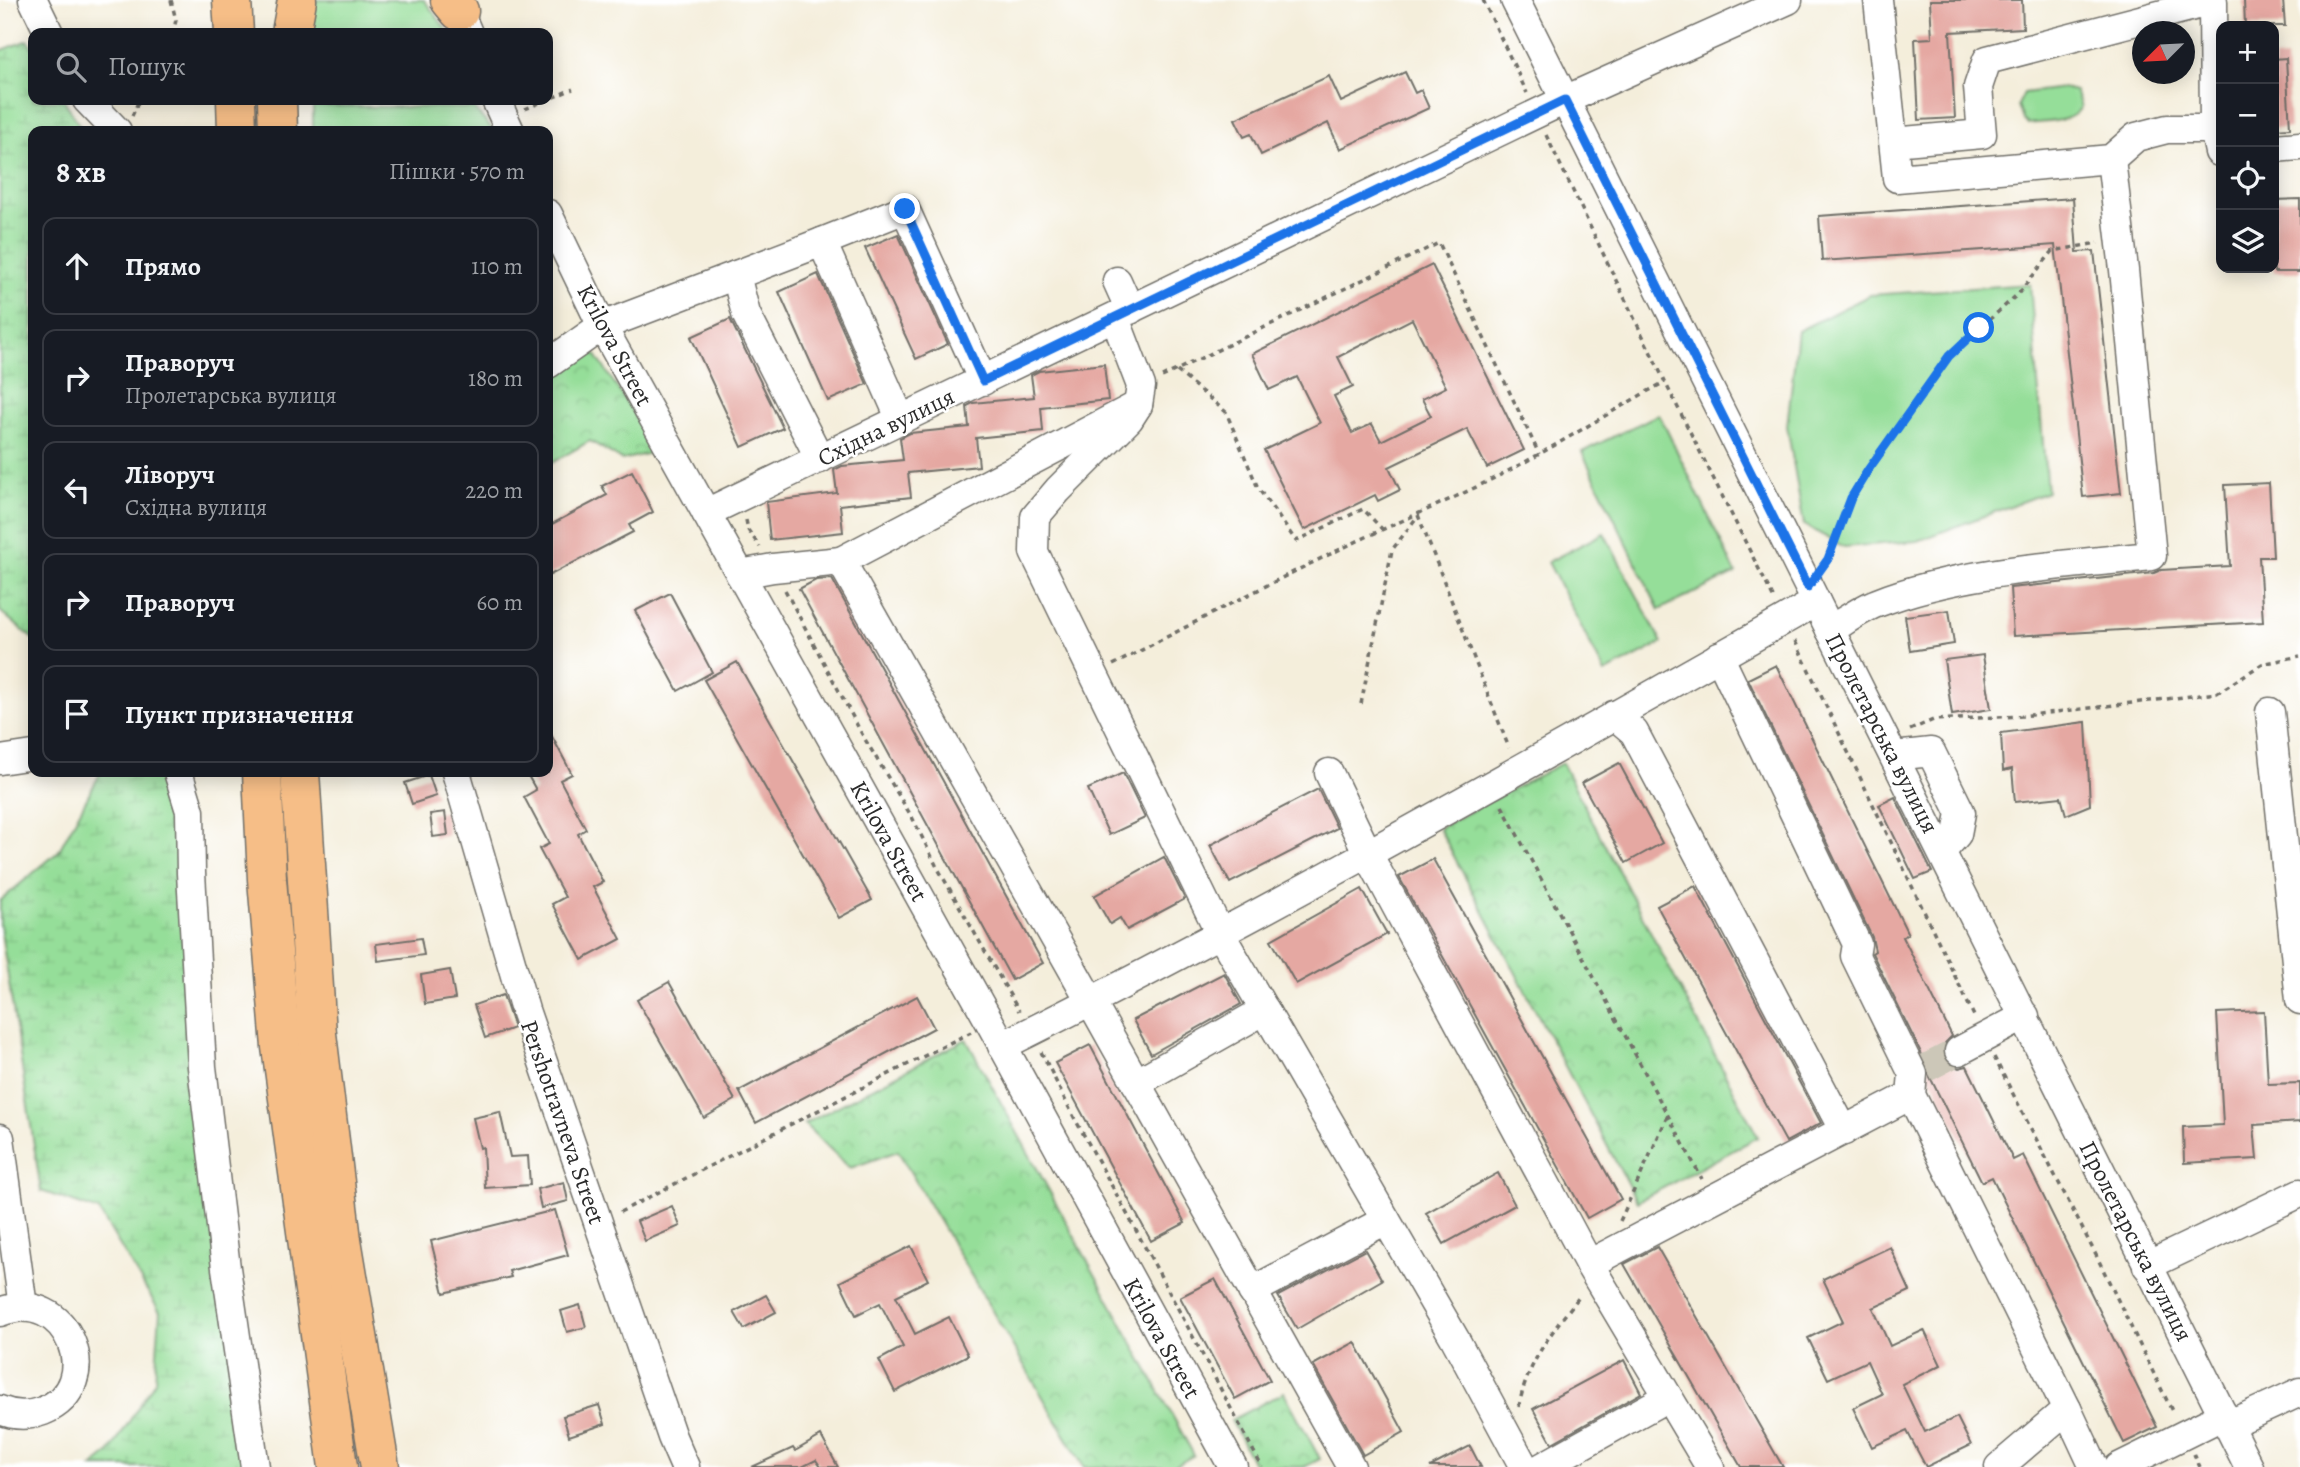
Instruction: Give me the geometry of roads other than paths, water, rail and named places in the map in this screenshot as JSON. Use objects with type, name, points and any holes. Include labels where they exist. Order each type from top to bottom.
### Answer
[{"type":"highway","points":[[232,0],[234,28]]},
{"type":"highway","points":[[274,0],[275,28]]},
{"type":"highway","points":[[292,28],[297,0]]},
{"type":"highway","points":[[236,105],[237,126]]},
{"type":"highway","points":[[277,105],[278,126]]},
{"type":"highway","points":[[292,105],[293,126]]},
{"type":"highway","points":[[262,777],[267,879],[281,1047],[338,1467]]},
{"type":"highway","points":[[300,777],[317,1034],[342,1240],[380,1467]]},
{"type":"street","points":[[33,0],[47,28]]},
{"type":"street","name":"Пролетарська вулиця","points":[[1515,0],[2249,1467]]},
{"type":"street","name":"Східна вулиця","points":[[706,513],[1565,100],[1788,0]]},
{"type":"street","points":[[1878,0],[1897,178],[2110,159],[2136,137],[2167,129],[2216,140]]},
{"type":"street","points":[[1893,142],[1982,134],[1978,86],[1987,60],[2213,1],[2216,84]]},
{"type":"street","points":[[90,105],[112,126]]},
{"type":"street","points":[[498,105],[508,126]]},
{"type":"street","points":[[2279,148],[2300,146]]},
{"type":"street","points":[[1830,630],[1875,603],[1948,582],[2015,571],[2152,556],[2121,239],[2110,159]]},
{"type":"street","points":[[553,361],[603,326],[905,209],[983,381]]},
{"type":"street","name":"Krilova Street","points":[[553,225],[603,326],[1233,1467]]},
{"type":"street","points":[[822,242],[901,420]]},
{"type":"street","points":[[736,275],[746,314],[820,459]]},
{"type":"street","points":[[1117,281],[1140,396],[1129,419],[1035,517],[1034,552],[1220,933],[1455,1339],[1519,1457]]},
{"type":"street","points":[[740,574],[841,561],[1140,396]]},
{"type":"street","points":[[841,561],[1351,1467]]},
{"type":"street","points":[[1002,1046],[1091,1002],[1491,785],[1784,620],[1812,594]]},
{"type":"street","points":[[1719,656],[1857,944],[1855,956],[1917,1079],[2094,1467]]},
{"type":"street","points":[[2270,712],[2300,1000]]},
{"type":"street","points":[[1614,715],[1634,732],[1844,1131]]},
{"type":"street","points":[[0,760],[28,756]]},
{"type":"street","points":[[1329,773],[1368,853],[1668,1396],[1710,1467]]},
{"type":"street","points":[[180,777],[190,811],[202,1067],[226,1268],[255,1467]]},
{"type":"street","name":"Pershotravneva Street","points":[[457,777],[525,1010],[672,1437],[685,1467]]},
{"type":"street","points":[[1136,1083],[1265,1010]]},
{"type":"street","points":[[1959,1051],[2025,1016]]},
{"type":"street","points":[[1598,1265],[1713,1199],[1844,1131],[1917,1079]]},
{"type":"street","points":[[0,1138],[11,1309],[37,1309],[50,1315],[69,1335],[75,1356],[73,1377],[59,1401],[34,1414],[20,1415],[0,1410]]},
{"type":"street","points":[[2147,1266],[2300,1193]]},
{"type":"street","points":[[1252,1291],[1386,1220]]},
{"type":"street","points":[[2119,1467],[2184,1435],[2300,1392]]},
{"type":"street","points":[[1542,1467],[1668,1396]]},
{"type":"street","points":[[1998,1467],[2067,1409]]},
{"type":"tunnel","points":[[1926,1068],[1959,1051]]}]
